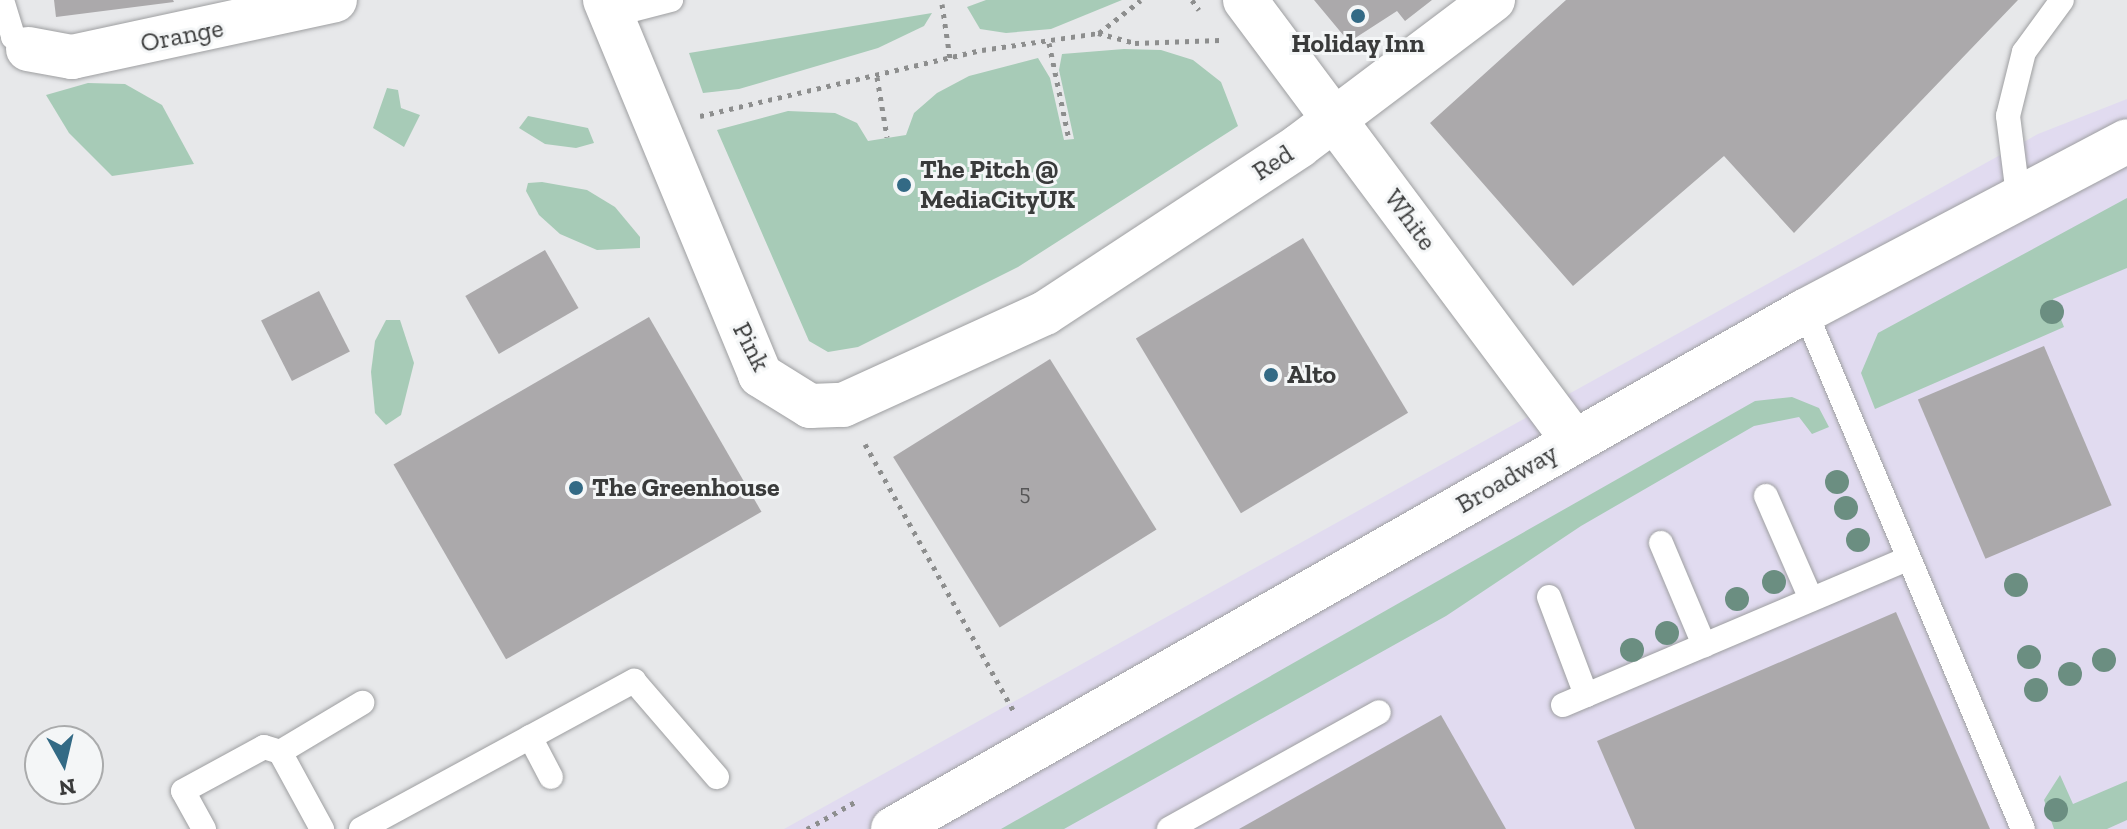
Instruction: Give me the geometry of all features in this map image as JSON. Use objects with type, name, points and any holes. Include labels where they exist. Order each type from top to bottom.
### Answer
[{"type":"street","name":"Orange","points":[[28,49],[72,57],[335,0]]},
{"type":"street","name":"White","points":[[1245,0],[1574,441]]},
{"type":"street","name":"Red","points":[[843,405],[1045,313],[1337,120],[1493,0]]},
{"type":"street","name":"Pink","points":[[608,8],[760,375],[810,406],[843,405]]},
{"type":"street","name":"Broadway","points":[[896,828],[1805,311],[2018,195],[2127,141]]},
{"type":"lane","points":[[2,0],[13,37],[28,49]]},
{"type":"lane","points":[[608,8],[671,0]]},
{"type":"lane","points":[[2018,195],[2008,116],[2024,52],[2062,0]]},
{"type":"lane","points":[[1805,311],[2023,829]]},
{"type":"lane","points":[[1766,496],[1811,599]]},
{"type":"lane","points":[[1661,543],[1704,645]]},
{"type":"lane","points":[[1563,705],[1907,559]]},
{"type":"lane","points":[[1549,597],[1586,695]]},
{"type":"lane","points":[[361,829],[634,681],[717,777]]},
{"type":"lane","points":[[280,752],[362,703]]},
{"type":"lane","points":[[1169,829],[1379,712]]},
{"type":"lane","points":[[530,737],[551,777]]},
{"type":"lane","points":[[204,829],[183,791],[264,747],[280,752],[322,829]]},
{"type":"path","points":[[657,128],[950,58],[1098,33],[1141,0]]},
{"type":"path","points":[[942,4],[950,58]]},
{"type":"path","points":[[1098,33],[1135,43],[1222,40],[1230,51]]},
{"type":"path","points":[[1049,43],[1069,140]]},
{"type":"path","points":[[877,77],[887,137]]},
{"type":"path","points":[[843,405],[1015,713]]},
{"type":"shaded area","points":[[2127,99],[2127,829],[784,829],[2038,134]]},
{"type":"green space","points":[[986,0],[1122,0],[1051,29],[1006,33],[980,29],[967,7]]},
{"type":"green space","points":[[932,13],[924,26],[878,48],[739,89],[703,93],[689,53]]},
{"type":"green space","points":[[1124,49],[1161,50],[1193,60],[1221,82],[1238,126],[1018,267],[858,347],[828,352],[809,341],[717,130],[788,111],[835,113],[857,123],[868,141],[906,135],[914,113],[937,93],[969,76],[1038,58],[1050,78],[1064,140],[1074,139],[1059,70],[1062,54]]},
{"type":"green space","points":[[88,83],[125,84],[162,105],[194,164],[112,176],[69,133],[46,95]]},
{"type":"green space","points":[[387,88],[398,90],[401,108],[420,115],[404,147],[373,128]]},
{"type":"green space","points":[[528,116],[588,128],[594,143],[576,148],[545,144],[519,128]]},
{"type":"green space","points":[[542,182],[587,190],[615,207],[640,237],[640,248],[597,250],[560,234],[539,215],[526,191],[528,183]]},
{"type":"green space","points":[[2127,198],[2127,268],[2053,299],[2064,327],[1875,409],[1861,373],[1878,333]]},
{"type":"green space","points":[[386,320],[400,320],[414,363],[401,415],[386,425],[375,413],[371,372],[375,341]]},
{"type":"green space","points":[[1792,397],[1819,408],[1829,427],[1812,434],[1799,417],[1754,426],[1581,526],[1446,616],[1064,829],[1001,829],[1755,401]]},
{"type":"green space","points":[[2060,775],[2073,804],[2127,781],[2127,820],[2107,829],[2054,829],[2044,800]]},
{"type":"building","points":[[54,0],[173,0],[174,2],[56,17]]},
{"type":"building","name":"Holiday Inn","points":[[1314,0],[1432,0],[1405,21],[1397,11],[1349,42]]},
{"type":"building","points":[[1566,0],[2018,0],[1794,233],[1724,156],[1573,286],[1430,123]]},
{"type":"building","name":"Alto","points":[[1303,238],[1408,413],[1241,513],[1136,338]]},
{"type":"building","points":[[545,250],[578,308],[499,354],[465,296]]},
{"type":"building","points":[[319,291],[350,352],[292,381],[261,321]]},
{"type":"building","name":"The Greenhouse","points":[[649,317],[762,512],[506,659],[394,465]]},
{"type":"building","points":[[2044,346],[2112,505],[1985,559],[1918,400]]},
{"type":"building","points":[[1050,359],[1157,529],[1000,627],[893,457]]},
{"type":"building","points":[[1896,612],[1990,829],[1635,829],[1597,741]]},
{"type":"building","points":[[1441,715],[1506,829],[1239,829]]},
{"type":"place","name":"Holiday Inn","points":[[1358,16]]},
{"type":"place","name":"The Pitch @ MediaCityUK","points":[[904,185]]},
{"type":"place","name":"Alto","points":[[1271,375]]},
{"type":"place","name":"The Greenhouse","points":[[576,488]]}]
